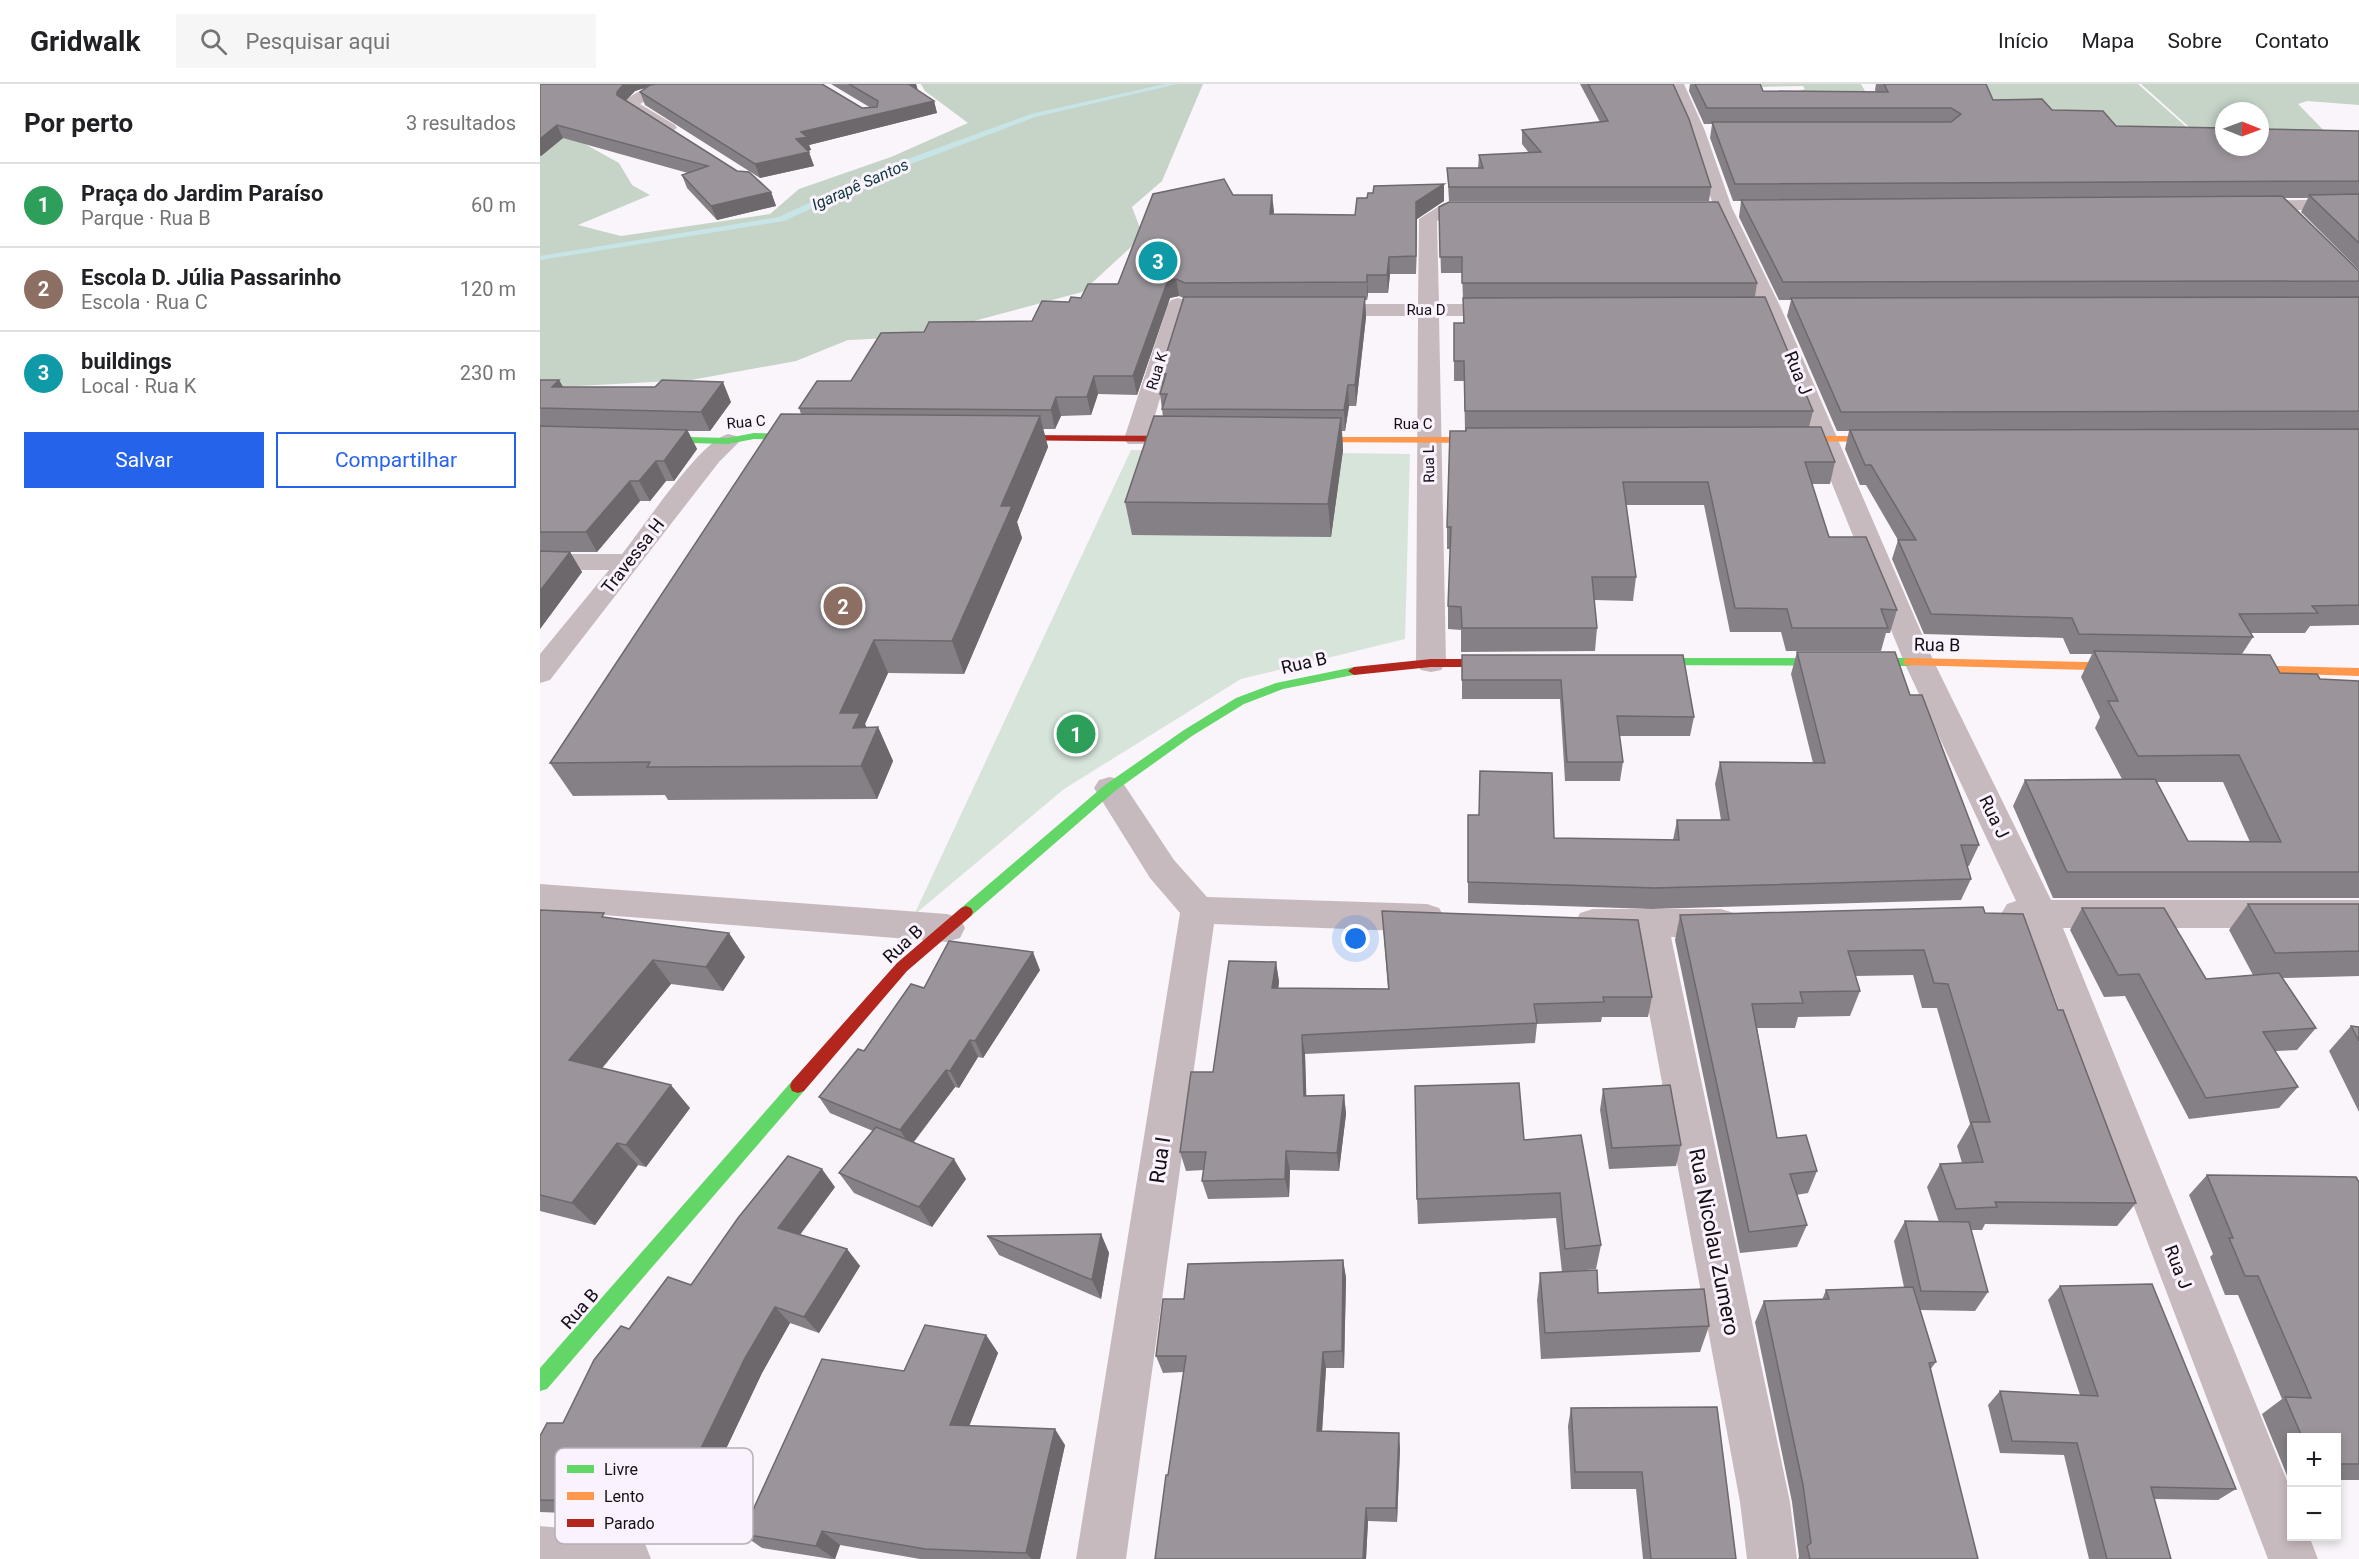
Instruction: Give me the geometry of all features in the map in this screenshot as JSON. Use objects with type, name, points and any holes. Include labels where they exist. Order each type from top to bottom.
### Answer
[{"type":"street","points":[[679,135],[632,106],[637,99],[646,94],[686,84]]},
{"type":"street","name":"Rua J","points":[[1676,84],[1703,131],[1723,208],[1771,308],[1919,662],[2040,914],[2293,1559]]},
{"type":"street","points":[[2224,206],[2359,204]]},
{"type":"street","points":[[2281,206],[2296,221]]},
{"type":"street","name":"Rua L","points":[[1431,663],[1428,219],[1444,209],[1508,209]]},
{"type":"street","name":"Rua K","points":[[1136,439],[1184,307]]},
{"type":"street","name":"Rua D","points":[[1302,310],[1523,310]]},
{"type":"street","name":"Rua C","points":[[634,439],[728,441],[754,436],[825,437]]},
{"type":"street","points":[[993,438],[1206,439]]},
{"type":"street","points":[[1767,439],[1908,439]]},
{"type":"street","name":"Rua C","points":[[1288,440],[1510,440]]},
{"type":"street","name":"Travessa H","points":[[540,673],[630,562],[710,457],[728,441]]},
{"type":"street","points":[[540,562],[630,562]]},
{"type":"street","name":"Rua B","points":[[1622,662],[1919,662],[2145,667]]},
{"type":"street","name":"Rua B","points":[[540,1382],[902,967],[1110,788],[1188,733],[1240,701],[1280,686],[1335,673],[1431,663],[1526,663]]},
{"type":"street","points":[[2216,669],[2359,672]]},
{"type":"street","points":[[1110,788],[1162,869],[1198,910],[1460,919]]},
{"type":"street","points":[[540,897],[947,928]]},
{"type":"street","name":"Rua I","points":[[1101,1559],[1198,910]]},
{"type":"street","points":[[1993,915],[2359,914]]},
{"type":"street","points":[[1556,922],[1651,925],[1757,922]]},
{"type":"street","name":"Rua Nicolau Zumero","points":[[1651,925],[1765,1502],[1772,1559]]},
{"type":"street","points":[[540,1551],[626,1559]]},
{"type":"shaded area","points":[[1131,450],[1410,454],[1405,639],[1241,679],[1064,789],[914,915]]},
{"type":"green space","points":[[921,84],[1203,84],[1162,181],[1132,207],[1143,236],[1082,292],[914,337],[848,340],[796,361],[691,380],[540,388],[540,135],[565,133],[619,163],[632,185],[650,195],[578,225],[621,236],[770,214],[799,189],[891,157],[968,123],[925,91]]},
{"type":"green space","points":[[1755,84],[1861,84],[1869,98],[1763,102],[1805,89],[1803,86],[1758,87]]},
{"type":"green space","points":[[1880,84],[2138,84],[2200,139],[2160,139]]},
{"type":"green space","points":[[2141,84],[2359,84],[2359,105],[2307,101],[2298,104],[2343,150],[2269,143],[2269,102],[2215,102],[2215,136],[2198,135]]},
{"type":"building","points":[[540,84],[624,84],[617,95],[737,171],[749,172],[771,192],[711,206],[682,175],[708,166],[557,125],[540,139]]},
{"type":"building","points":[[656,84],[822,84],[862,108],[877,107],[878,101],[849,84],[915,84],[910,85],[934,101],[801,132],[807,137],[796,139],[809,152],[755,164],[640,92]]},
{"type":"building","points":[[1588,84],[1673,84],[1689,119],[1711,187],[1449,187],[1447,168],[1483,168],[1479,155],[1541,152],[1522,130],[1608,121]]},
{"type":"building","points":[[1695,84],[1760,84],[1763,91],[1888,92],[1884,84],[1986,84],[1993,100],[2042,99],[2052,110],[2103,111],[2116,126],[2215,128],[2215,156],[2269,156],[2269,129],[2359,131],[2359,181],[1735,184],[1712,122],[1951,122],[1961,114],[1951,108],[1707,108]]},
{"type":"building","points":[[1224,179],[1233,195],[1272,195],[1270,214],[1355,215],[1357,198],[1367,198],[1368,193],[1373,193],[1374,186],[1444,184],[1416,202],[1416,256],[1389,257],[1387,275],[1367,275],[1367,282],[1185,283],[1176,279],[1168,280],[1133,376],[1094,376],[1087,397],[1056,397],[1051,410],[799,408],[817,381],[851,381],[881,333],[924,332],[929,322],[1032,321],[1042,301],[1069,302],[1071,297],[1081,298],[1088,284],[1118,284],[1153,194]]},
{"type":"building","points":[[2359,194],[2359,243],[2309,195]]},
{"type":"building","points":[[2282,196],[2359,271],[2359,281],[1783,282],[1741,200]]},
{"type":"building","points":[[1449,202],[1718,202],[1757,283],[1462,283],[1462,257],[1440,257],[1439,207]]},
{"type":"building","points":[[1184,297],[1365,297],[1355,385],[1348,385],[1344,410],[1162,409],[1167,394],[1160,394],[1166,374],[1160,374]]},
{"type":"building","points":[[1765,297],[1813,411],[1465,411],[1464,361],[1454,361],[1454,323],[1464,323],[1463,298]]},
{"type":"building","points":[[2359,297],[2359,411],[1841,412],[1791,298]]},
{"type":"building","points":[[540,380],[559,380],[552,387],[655,387],[662,380],[723,382],[701,412],[540,408]]},
{"type":"building","points":[[781,414],[1040,416],[1001,506],[1012,506],[952,641],[874,640],[840,713],[860,713],[853,728],[878,727],[861,766],[647,767],[650,762],[550,763]]},
{"type":"building","points":[[1154,416],[1341,418],[1328,504],[1125,502]]},
{"type":"building","points":[[540,426],[687,430],[664,461],[656,461],[639,481],[630,481],[586,532],[540,532]]},
{"type":"building","points":[[1821,427],[1835,462],[1805,462],[1829,537],[1866,537],[1897,610],[1881,609],[1888,628],[1792,628],[1787,609],[1735,608],[1708,482],[1623,482],[1636,577],[1592,577],[1597,628],[1462,628],[1461,607],[1448,606],[1451,527],[1447,527],[1450,431],[1466,431],[1466,428]]},
{"type":"building","points":[[2359,429],[2359,605],[2312,606],[2318,613],[2239,614],[2253,637],[2079,634],[2072,618],[1931,614],[1898,540],[1916,540],[1871,465],[1865,465],[1850,430]]},
{"type":"building","points":[[540,551],[570,552],[540,591]]},
{"type":"building","points":[[2094,651],[2270,655],[2280,673],[2317,674],[2320,679],[2359,681],[2359,872],[2067,872],[2025,780],[2155,779],[2188,841],[2281,842],[2239,755],[2138,756],[2108,701],[2118,701]]},
{"type":"building","points":[[1797,652],[1895,652],[1910,695],[1922,695],[1979,845],[1961,845],[1971,879],[1655,888],[1468,882],[1468,815],[1479,815],[1480,771],[1552,773],[1554,838],[1679,840],[1677,820],[1729,820],[1720,762],[1825,763]]},
{"type":"building","points":[[1462,655],[1683,655],[1694,717],[1617,716],[1623,762],[1567,762],[1561,680],[1462,680]]},
{"type":"building","points":[[2248,904],[2359,904],[2359,951],[2275,953]]},
{"type":"building","points":[[1983,907],[1985,913],[2023,914],[2058,1010],[2063,1010],[2136,1203],[1995,1202],[1997,1207],[1956,1209],[1940,1164],[1983,1162],[1971,1122],[1990,1122],[1948,984],[1934,983],[1924,950],[1848,951],[1860,991],[1800,992],[1803,1003],[1752,1004],[1777,1138],[1806,1135],[1817,1171],[1790,1174],[1807,1225],[1749,1232],[1680,915]]},
{"type":"building","points":[[2082,908],[2164,908],[2206,979],[2279,973],[2316,1028],[2263,1032],[2298,1087],[2206,1098],[2139,974],[2118,975]]},
{"type":"building","points":[[540,910],[604,913],[602,917],[729,933],[706,967],[653,960],[569,1060],[671,1085],[626,1145],[617,1143],[572,1203],[540,1195]]},
{"type":"building","points":[[1382,911],[1638,920],[1652,997],[1603,997],[1604,1002],[1534,1004],[1537,1023],[1302,1035],[1304,1096],[1344,1095],[1337,1153],[1286,1151],[1285,1179],[1202,1181],[1206,1152],[1180,1152],[1191,1072],[1213,1072],[1229,961],[1276,962],[1272,988],[1389,989]]},
{"type":"building","points":[[949,941],[1033,952],[975,1041],[970,1040],[950,1071],[946,1070],[900,1130],[819,1097],[858,1049],[864,1051],[911,984],[924,988]]},
{"type":"building","points":[[2351,1026],[2359,1027],[2359,1041]]},
{"type":"building","points":[[1519,1083],[1524,1140],[1581,1135],[1601,1245],[1565,1249],[1560,1193],[1417,1199],[1415,1086]]},
{"type":"building","points":[[1670,1085],[1681,1145],[1612,1148],[1603,1089]]},
{"type":"building","points":[[876,1127],[954,1159],[919,1207],[839,1173]]},
{"type":"building","points":[[788,1156],[822,1169],[778,1228],[847,1249],[804,1317],[775,1307],[745,1358],[701,1448],[555,1448],[555,1500],[540,1500],[540,1436],[547,1423],[563,1423],[594,1360],[621,1326],[629,1329],[668,1277],[691,1285],[738,1218]]},
{"type":"building","points":[[2207,1175],[2356,1177],[2359,1182],[2359,1464],[2341,1464],[2341,1433],[2300,1433],[2285,1397],[2311,1398],[2258,1276],[2245,1276],[2229,1238],[2233,1238]]},
{"type":"building","points":[[1905,1221],[1969,1222],[1988,1292],[1921,1291]]},
{"type":"building","points":[[1101,1234],[1092,1280],[987,1236]]},
{"type":"building","points":[[1343,1260],[1342,1351],[1323,1352],[1317,1431],[1399,1433],[1396,1508],[1366,1508],[1363,1559],[1155,1559],[1166,1475],[1168,1475],[1186,1356],[1156,1356],[1163,1299],[1184,1299],[1188,1264]]},
{"type":"building","points":[[1597,1270],[1598,1293],[1704,1289],[1709,1326],[1545,1333],[1540,1273]]},
{"type":"building","points":[[2152,1284],[2236,1489],[2151,1487],[2171,1559],[2107,1559],[2077,1443],[2012,1441],[2000,1391],[2098,1396],[2060,1286]]},
{"type":"building","points":[[1913,1287],[1936,1362],[1929,1363],[1978,1559],[1810,1559],[1807,1546],[1811,1543],[1803,1485],[1764,1301],[1829,1299],[1826,1290]]},
{"type":"building","points":[[925,1325],[986,1335],[950,1425],[1055,1429],[1026,1553],[925,1549],[822,1531],[816,1546],[753,1536],[753,1510],[822,1359],[904,1371]]},
{"type":"building","points":[[1717,1407],[1736,1559],[1651,1559],[1642,1472],[1575,1472],[1571,1408]]},
{"type":"waterway","name":"Igarapê Santos","points":[[540,258],[781,219],[889,169],[1033,115],[1174,84]]},
{"type":"traffic: fast","points":[[649,439],[728,441],[754,436],[812,437]]},
{"type":"traffic: fast","points":[[1639,662],[1909,662]]},
{"type":"traffic: fast","points":[[966,912],[1110,788],[1188,733],[1240,701],[1280,686],[1354,671]]},
{"type":"traffic: fast","points":[[540,1382],[798,1086]]},
{"type":"traffic: slow","points":[[1782,439],[1892,439]]},
{"type":"traffic: slow","points":[[1299,440],[1496,440]]},
{"type":"traffic: slow","points":[[1909,662],[2130,667]]},
{"type":"traffic: slow","points":[[2233,669],[2359,672]]},
{"type":"traffic: jam","points":[[1002,438],[1190,439]]},
{"type":"traffic: jam","points":[[1354,671],[1431,663],[1506,663]]},
{"type":"traffic: jam","points":[[798,1086],[902,967],[966,912]]},
{"type":"place","name":"buildings","points":[[1158,261]]},
{"type":"place","name":"Escola D. Júlia Passarinho","points":[[843,606]]},
{"type":"place","name":"Praça do Jardim Paraíso","points":[[1076,734]]}]
